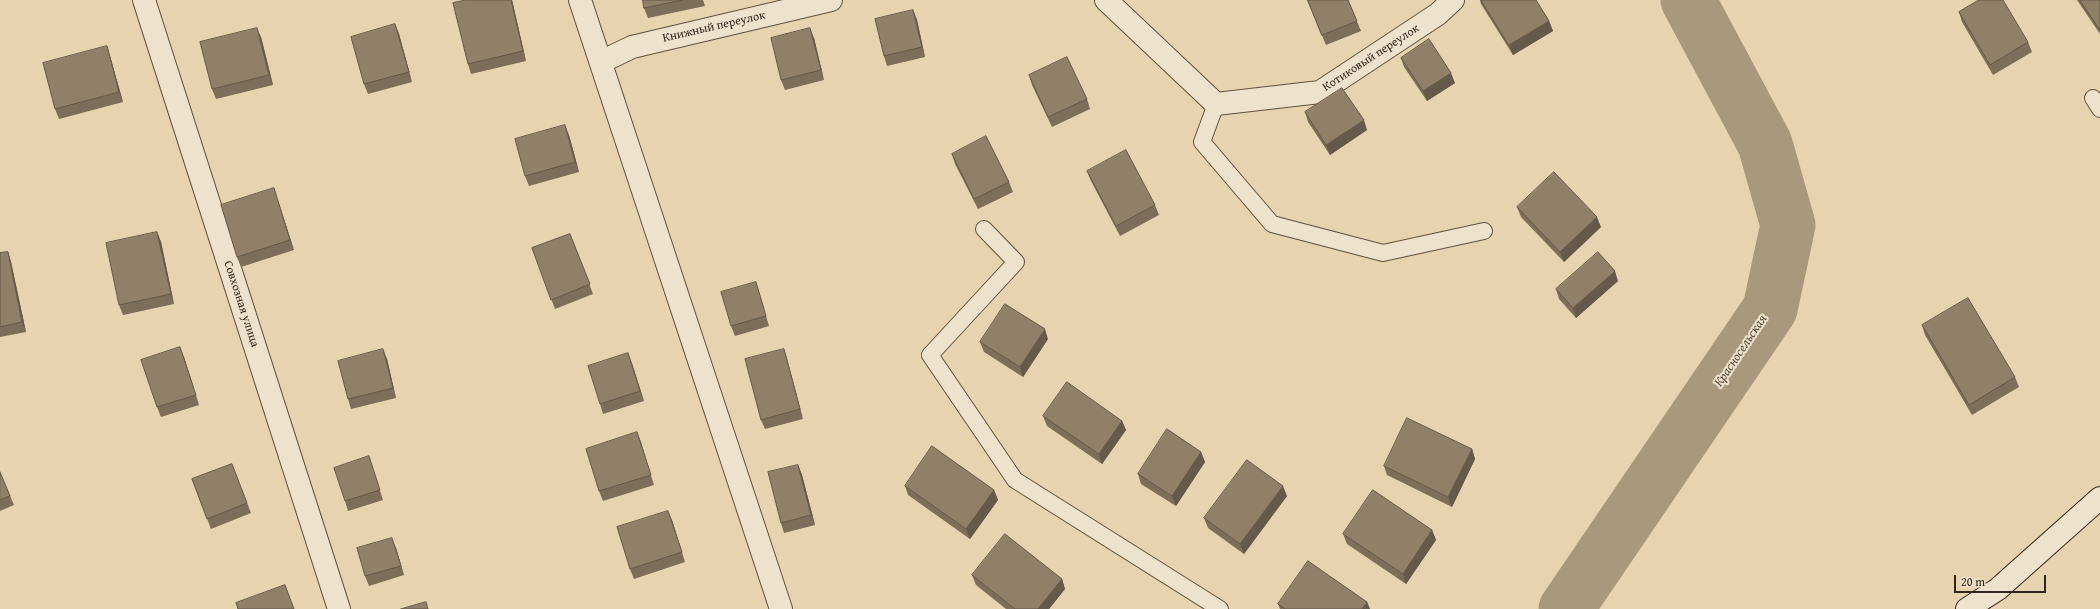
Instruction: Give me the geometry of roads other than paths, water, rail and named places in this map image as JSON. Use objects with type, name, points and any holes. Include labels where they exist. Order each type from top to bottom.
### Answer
[{"type":"street","name":"Совхозная улица","points":[[144,0],[339,609]]},
{"type":"street","points":[[580,0],[781,609]]},
{"type":"street","name":"Книжный переулок","points":[[601,62],[632,47],[831,0]]},
{"type":"street","points":[[1106,0],[1216,104]]},
{"type":"street","name":"Котиковый переулок","points":[[1216,104],[1320,92],[1438,14],[1453,0]]},
{"type":"street","points":[[1967,609],[1998,589],[2100,498]]},
{"type":"lane","points":[[1216,104],[1202,142],[1272,224],[1383,253],[1484,231]]},
{"type":"lane","points":[[984,229],[1016,262],[930,355],[1015,480],[1220,609]]},
{"type":"waterway","name":"Красносельская","points":[[1566,609],[1770,309],[1788,225],[1765,144],[1688,0]]}]
